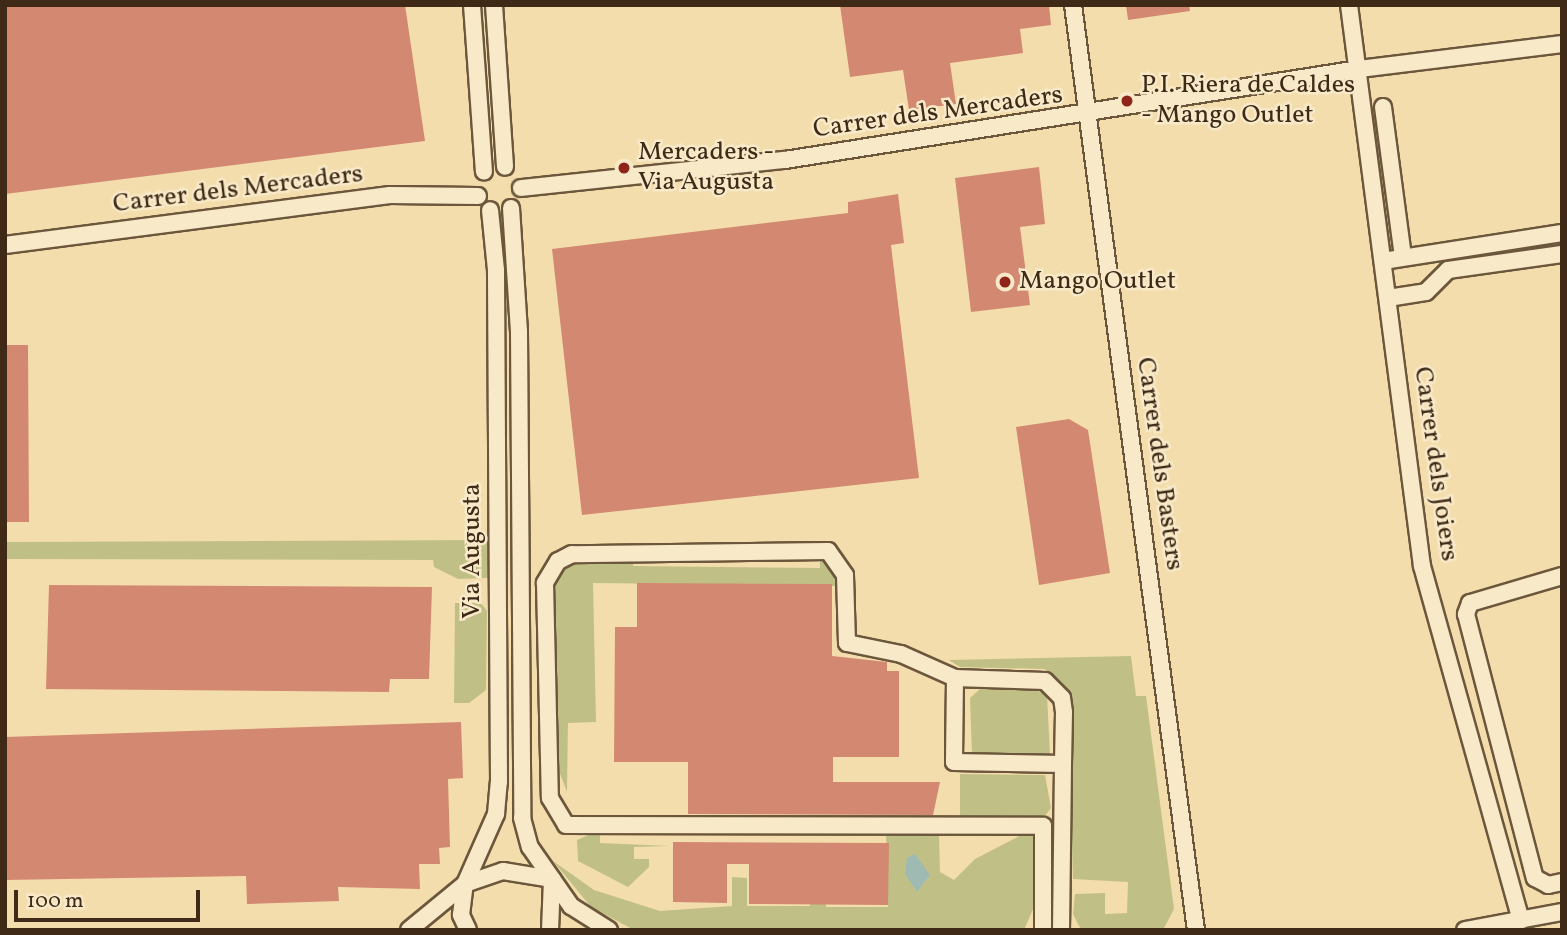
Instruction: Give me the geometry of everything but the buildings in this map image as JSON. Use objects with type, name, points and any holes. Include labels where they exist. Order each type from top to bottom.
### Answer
[{"type":"street","points":[[472,5],[484,172],[478,196],[490,210],[511,208],[522,188],[505,167],[494,5]]},
{"type":"street","name":"Carrer dels Basters","points":[[1073,5],[1196,930]]},
{"type":"street","name":"Carrer dels Joiers","points":[[1349,5],[1422,566],[1521,920]]},
{"type":"street","name":"Carrer dels Mercaders","points":[[522,188],[785,160],[1088,116],[1359,69],[1562,44]]},
{"type":"street","points":[[1383,107],[1403,257]]},
{"type":"street","points":[[484,172],[505,167]]},
{"type":"street","name":"Carrer dels Mercaders","points":[[5,244],[390,195],[478,196]]},
{"type":"street","name":"Via Augusta","points":[[511,208],[519,331],[522,818],[530,847],[571,906],[609,930]]},
{"type":"street","name":"Via Augusta","points":[[468,930],[461,915],[465,884],[496,814],[499,782],[496,270],[490,210]]},
{"type":"street","points":[[1383,261],[1562,233]]},
{"type":"street","points":[[1388,298],[1426,292],[1448,270],[1562,254]]},
{"type":"street","points":[[1043,930],[1044,827],[566,825],[550,798],[545,583],[558,561],[572,554],[828,551],[845,575],[847,643],[855,650],[901,654],[955,678],[1033,679],[1055,688],[1064,712],[1061,930]]},
{"type":"street","points":[[1562,576],[1470,603],[1466,614],[1535,878],[1548,885],[1562,882]]},
{"type":"street","points":[[955,678],[954,762],[1063,764]]},
{"type":"street","name":"Via Augusta","points":[[410,930],[465,884],[503,871],[552,879]]},
{"type":"street","points":[[550,930],[552,879]]},
{"type":"street","points":[[1465,930],[1562,912]]},
{"type":"green space","points":[[488,540],[488,578],[458,579],[434,567],[433,560],[5,559],[5,542]]},
{"type":"green space","points":[[633,557],[633,566],[820,568],[820,558],[834,571],[836,586],[593,583],[596,722],[568,723],[567,792],[556,763],[553,582],[576,559]]},
{"type":"green space","points":[[455,603],[481,603],[487,611],[486,690],[469,703],[454,703]]},
{"type":"green space","points":[[1131,656],[1136,696],[1146,696],[1174,909],[1163,930],[1081,930],[1073,914],[1075,894],[1105,893],[1105,914],[1127,913],[1128,882],[1073,879],[1067,688],[1044,669],[960,667],[949,660]]},
{"type":"green space","points":[[981,688],[1032,688],[1047,695],[1050,755],[972,755],[970,698]]},
{"type":"green space","points":[[960,774],[1045,775],[1051,808],[1045,816],[960,816]]},
{"type":"green space","points":[[600,830],[600,843],[670,846],[634,847],[634,859],[649,859],[649,867],[628,887],[578,861],[577,840]]},
{"type":"green space","points":[[1027,832],[1034,836],[1034,907],[1024,930],[634,930],[591,907],[553,861],[594,890],[660,911],[732,906],[732,877],[747,878],[747,906],[810,906],[810,878],[825,878],[826,907],[888,907],[886,833],[939,834],[940,872],[954,880],[975,859]]},
{"type":"water","points":[[915,854],[930,875],[917,892],[905,874],[907,858]]},
{"type":"place","name":"P.I. Riera de Caldes - Mango Outlet","points":[[1127,101]]},
{"type":"place","name":"Mercaders - Via Augusta","points":[[624,168]]},
{"type":"place","name":"Mango Outlet","points":[[1005,282]]}]
